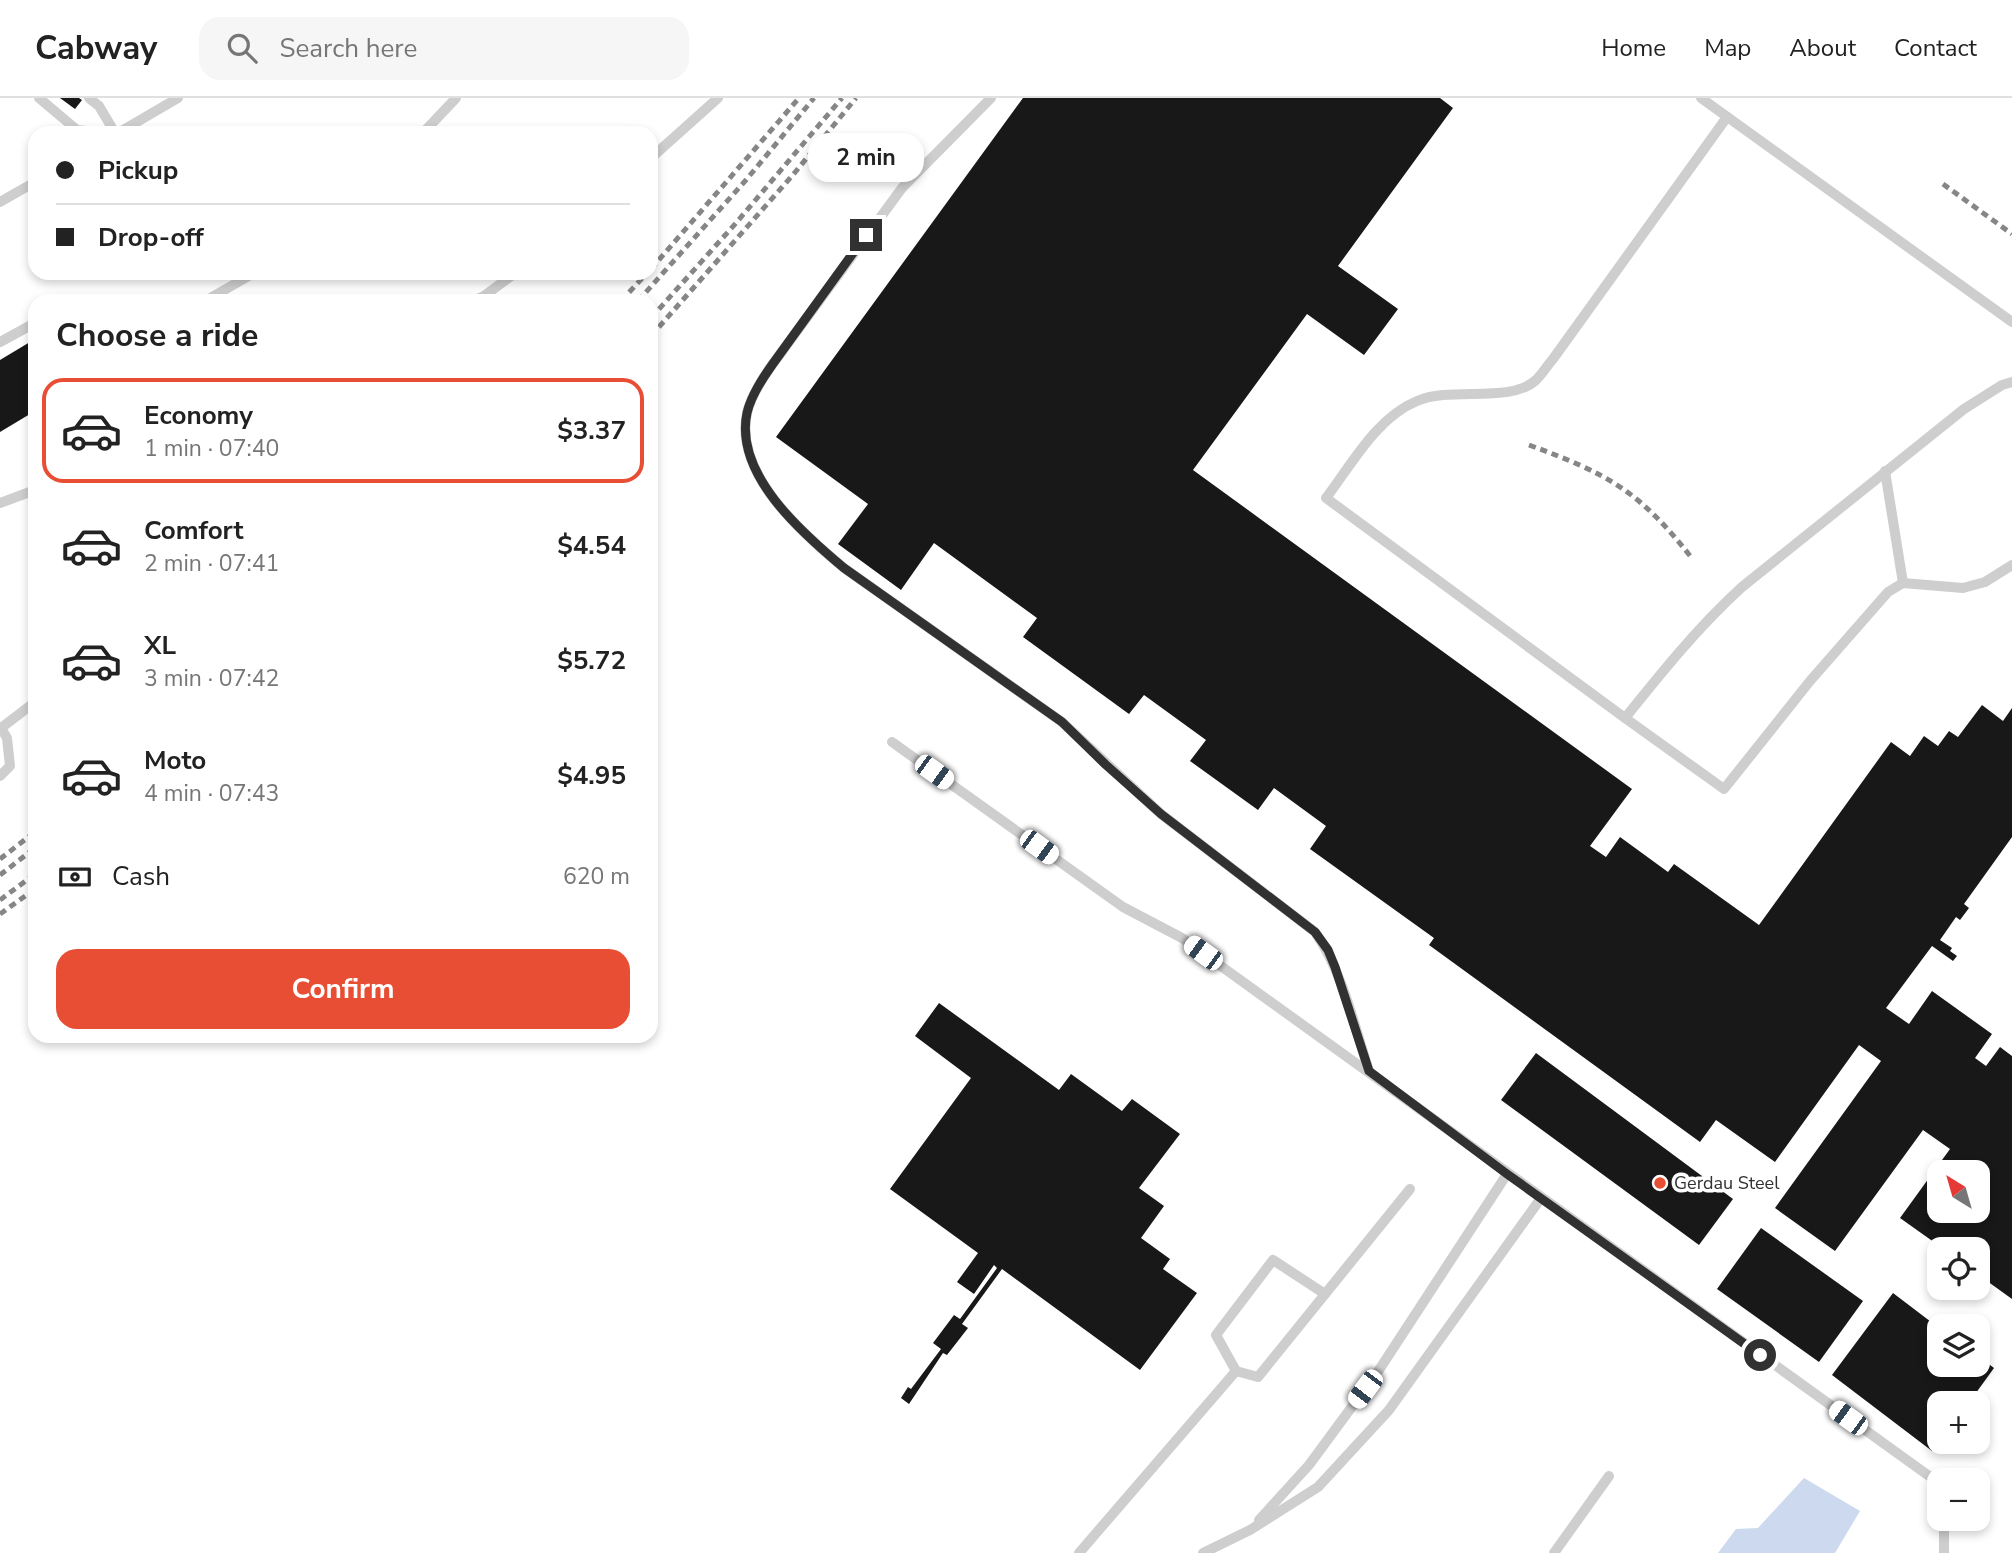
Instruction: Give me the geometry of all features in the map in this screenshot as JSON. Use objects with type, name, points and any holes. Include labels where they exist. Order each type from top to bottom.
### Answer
[{"type":"lane","points":[[39,98],[72,126]]},
{"type":"lane","points":[[89,98],[99,106],[112,126]]},
{"type":"lane","points":[[128,126],[178,98]]},
{"type":"lane","points":[[430,126],[456,98]]},
{"type":"lane","points":[[658,152],[718,98]]},
{"type":"lane","points":[[991,98],[902,188],[772,365],[758,386],[747,412],[745,437],[749,457],[758,477],[778,503],[822,550],[1062,722],[1161,814],[1315,932],[1328,950],[1335,967],[1369,1071]]},
{"type":"lane","points":[[1701,98],[2012,322]]},
{"type":"lane","points":[[1727,117],[1535,381],[1520,390],[1507,393],[1470,392],[1431,396],[1415,401],[1377,430],[1326,498],[1724,789],[1810,681],[1888,592],[1903,583],[1963,587],[1985,582],[2012,565]]},
{"type":"lane","points":[[0,202],[28,185]]},
{"type":"lane","points":[[217,294],[242,280]]},
{"type":"lane","points":[[488,294],[505,280]]},
{"type":"lane","points":[[0,342],[28,327]]},
{"type":"lane","points":[[1625,718],[1678,652],[1724,603],[1964,409],[2002,385],[2012,382]]},
{"type":"lane","points":[[1885,471],[1903,583]]},
{"type":"lane","points":[[0,503],[28,493]]},
{"type":"lane","points":[[0,776],[10,766],[7,738],[1,728],[28,707]]},
{"type":"lane","points":[[892,742],[1123,907],[1182,938],[1927,1475]]},
{"type":"lane","points":[[1250,1530],[1308,1465],[1379,1370],[1507,1174]]},
{"type":"lane","points":[[1325,1294],[1273,1260],[1216,1335],[1236,1371],[1258,1377],[1325,1294],[1409,1189]]},
{"type":"lane","points":[[1203,1553],[1250,1530],[1318,1487],[1389,1410],[1541,1198]]},
{"type":"lane","points":[[1079,1553],[1236,1371]]},
{"type":"lane","points":[[1554,1553],[1609,1476]]},
{"type":"lane","points":[[1944,1531],[1944,1553]]},
{"type":"water","points":[[1804,1478],[1860,1511],[1835,1553],[1718,1553],[1736,1529],[1758,1528]]},
{"type":"building","points":[[60,98],[79,98],[82,100],[75,109]]},
{"type":"building","points":[[1023,98],[1440,98],[1453,108],[1338,266],[1398,309],[1364,355],[1307,314],[1193,470],[1632,789],[1590,846],[1606,857],[1620,837],[1668,872],[1674,864],[1759,925],[1891,742],[1910,756],[1924,736],[1938,746],[1949,731],[1958,737],[1982,705],[2003,721],[2012,708],[2012,837],[1964,904],[1969,908],[1960,920],[1956,917],[1940,940],[1952,948],[1950,951],[1957,956],[1953,961],[1932,946],[1886,1008],[1909,1024],[1932,991],[1992,1034],[1975,1058],[1986,1066],[2000,1047],[2012,1056],[2012,1299],[1990,1283],[1990,1237],[1927,1237],[1900,1218],[1927,1181],[1927,1223],[1990,1223],[1990,1160],[1942,1160],[1950,1149],[1923,1130],[1835,1251],[1775,1208],[1881,1061],[1859,1045],[1775,1162],[1716,1120],[1700,1142],[1429,945],[1434,938],[1310,849],[1326,826],[1274,788],[1258,810],[1190,761],[1206,740],[1144,695],[1129,714],[1023,637],[1037,618],[934,543],[901,590],[838,544],[868,504],[776,437]]},
{"type":"building","points":[[28,343],[28,415],[0,432],[0,360]]},
{"type":"building","points":[[939,1003],[1059,1090],[1071,1074],[1122,1111],[1132,1099],[1180,1134],[1139,1188],[1164,1206],[1141,1238],[1170,1259],[1163,1269],[1197,1293],[1140,1370],[1002,1269],[962,1324],[968,1328],[947,1355],[943,1353],[909,1404],[901,1398],[941,1349],[933,1343],[954,1315],[960,1319],[997,1268],[994,1265],[974,1294],[957,1282],[978,1253],[890,1189],[971,1078],[915,1036]]},
{"type":"building","points":[[1536,1053],[1733,1199],[1699,1245],[1501,1100]]},
{"type":"building","points":[[1761,1228],[1863,1301],[1819,1362],[1717,1289]]},
{"type":"building","points":[[1893,1293],[1927,1319],[1927,1377],[1988,1377],[1977,1391],[1927,1391],[1927,1447],[1832,1375]]},
{"type":"railway","points":[[658,261],[799,98]]},
{"type":"railway","points":[[658,279],[746,180],[814,98]]},
{"type":"railway","points":[[658,310],[842,98]]},
{"type":"railway","points":[[658,328],[792,176],[856,98]]},
{"type":"railway","points":[[1943,184],[2012,234]]},
{"type":"railway","points":[[628,294],[640,280]]},
{"type":"railway","points":[[644,294],[657,280]]},
{"type":"railway","points":[[1529,445],[1580,465],[1620,487],[1654,515],[1691,557]]},
{"type":"railway","points":[[0,859],[28,837]]},
{"type":"railway","points":[[0,875],[28,853]]},
{"type":"railway","points":[[0,900],[28,879]]},
{"type":"railway","points":[[0,914],[28,894]]},
{"type":"place","name":"Gerdau Steel","points":[[1660,1183]]},
{"type":"route","points":[[866,235],[772,365],[758,386],[747,412],[745,437],[749,457],[758,477],[778,503],[822,550],[844,568],[1062,722],[1161,814],[1264,890],[1315,932],[1328,950],[1335,967],[1369,1071],[1507,1174],[1760,1355]]}]
